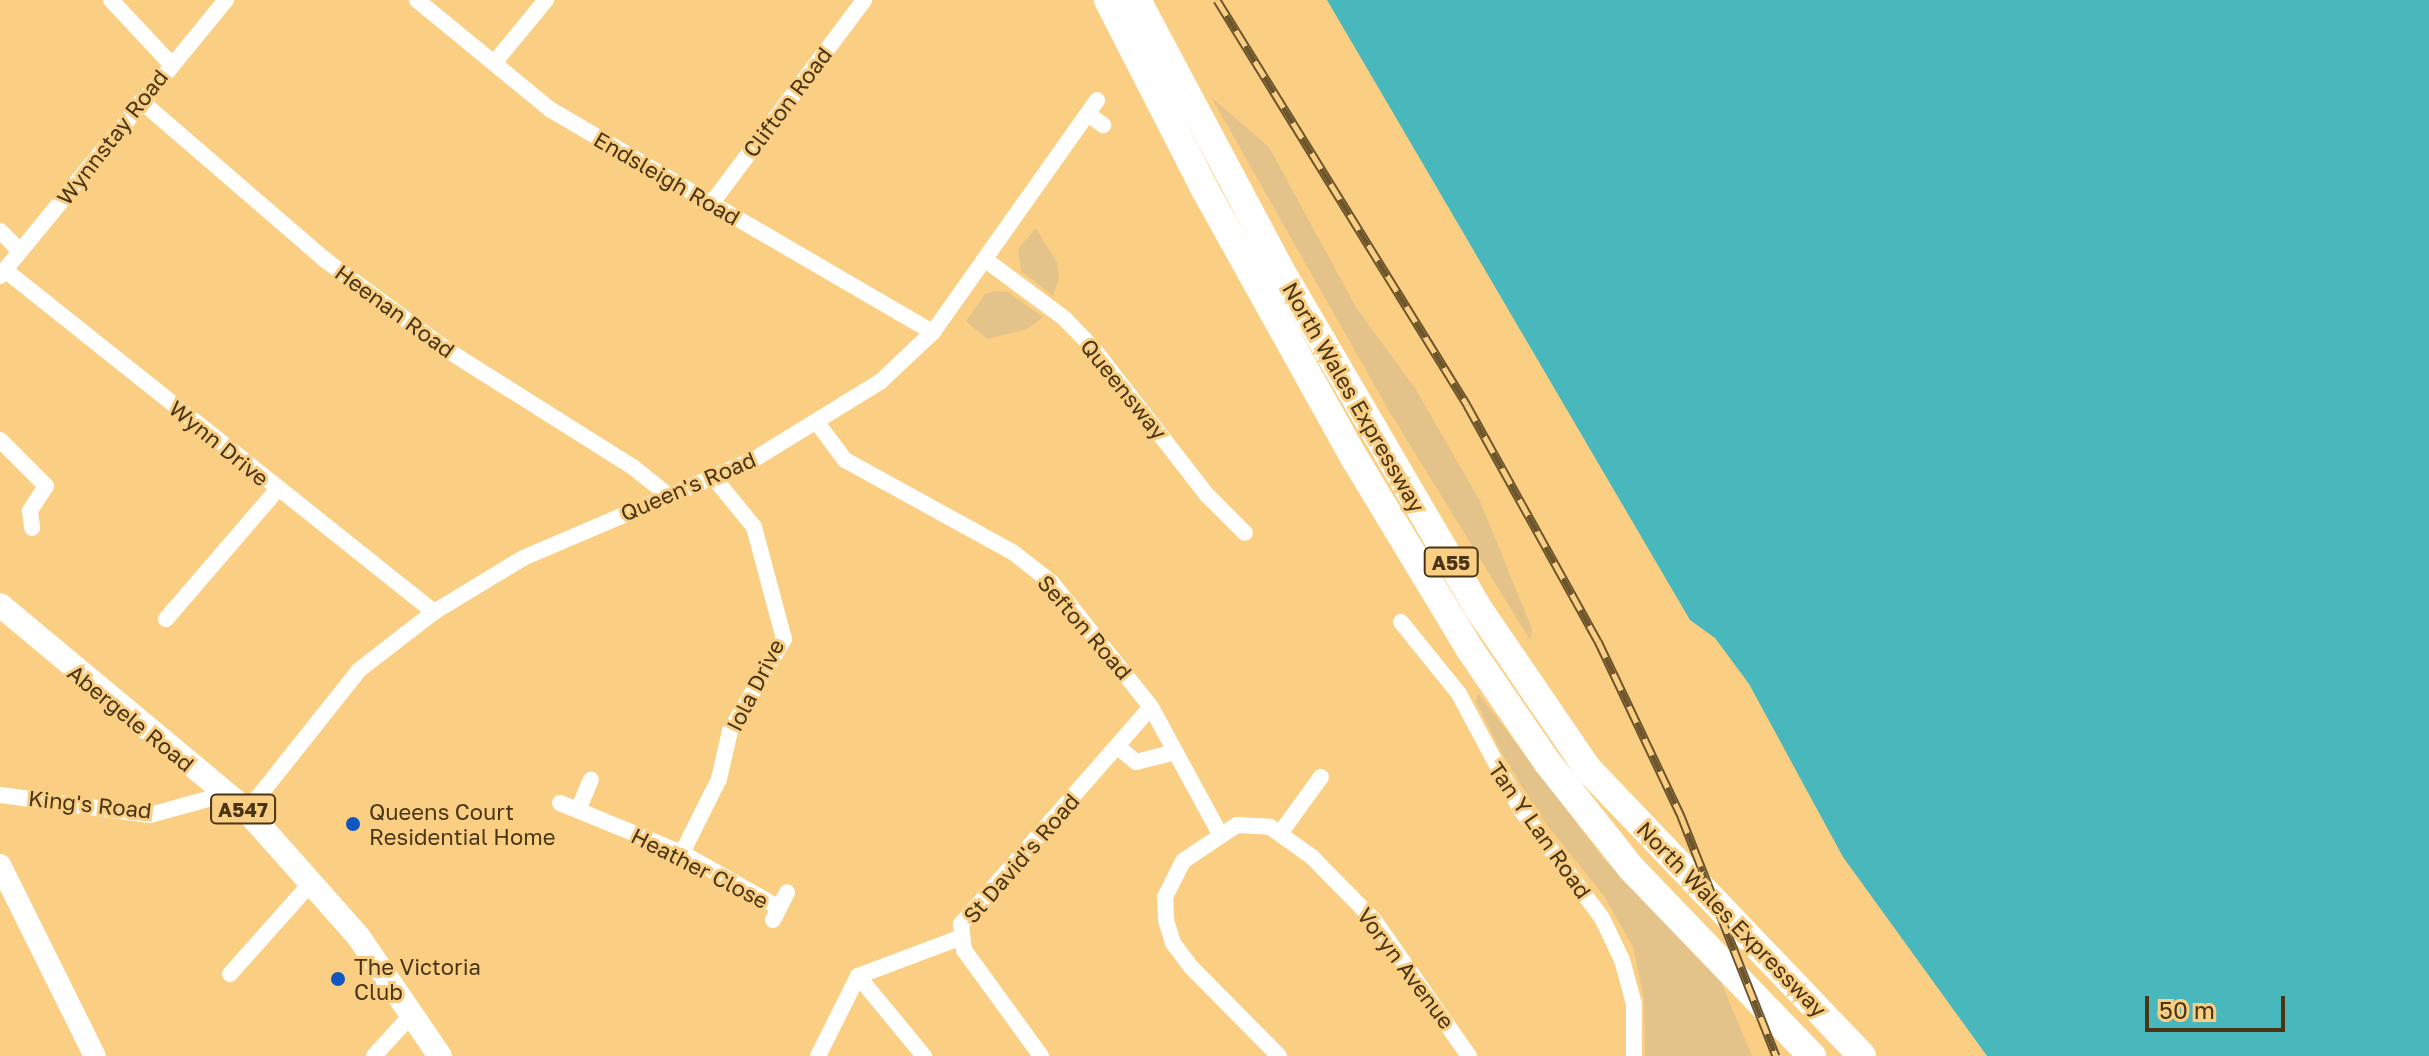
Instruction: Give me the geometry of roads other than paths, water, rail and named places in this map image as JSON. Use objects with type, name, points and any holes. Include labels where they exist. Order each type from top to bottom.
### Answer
[{"type":"highway","name":"North Wales Expressway","points":[[1108,0],[1325,405],[1471,651],[1547,762],[1631,868],[1812,1056]]},
{"type":"highway","name":"North Wales Expressway","points":[[1137,0],[1280,269],[1446,554],[1587,768],[1862,1056]]},
{"type":"main road","name":"Abergele Road","points":[[0,605],[48,650],[247,811],[358,936],[414,1012],[440,1056]]},
{"type":"street","points":[[111,0],[170,63]]},
{"type":"street","name":"Wynnstay Road","points":[[2,273],[170,63],[226,0]]},
{"type":"street","name":"Endsleigh Road","points":[[417,0],[551,110],[933,332]]},
{"type":"street","points":[[494,63],[546,0]]},
{"type":"street","name":"Clifton Road","points":[[711,204],[864,0]]},
{"type":"street","name":"Heenan Road","points":[[141,101],[336,269],[447,350],[633,467],[669,496]]},
{"type":"street","name":"Queen's Road","points":[[247,811],[359,670],[434,612],[523,558],[714,478],[818,424],[880,382],[933,332],[987,261],[1092,107],[1103,125]]},
{"type":"street","points":[[0,231],[20,251]]},
{"type":"street","name":"Queensway","points":[[987,261],[1064,318],[1092,347],[1206,494],[1245,533]]},
{"type":"street","name":"Wynn Drive","points":[[2,273],[434,612]]},
{"type":"street","name":"Sefton Road","points":[[818,424],[845,460],[1014,553],[1052,583],[1151,707],[1219,832]]},
{"type":"street","points":[[0,440],[46,486],[30,511],[32,528]]},
{"type":"street","name":"Iola Drive","points":[[682,853],[719,779],[730,731],[784,639],[754,527],[714,478]]},
{"type":"street","points":[[166,619],[277,490]]},
{"type":"street","name":"Tan Y Lan Road","points":[[1401,622],[1459,694],[1521,810],[1602,918],[1622,960],[1634,1004],[1634,1056]]},
{"type":"street","name":"St David's Road","points":[[1041,1056],[959,938],[961,924],[1151,707]]},
{"type":"street","points":[[1117,746],[1136,762],[1176,752]]},
{"type":"street","points":[[1279,1056],[1191,967],[1173,943],[1166,920],[1165,897],[1172,876],[1219,832],[1252,824],[1281,832],[1321,777]]},
{"type":"street","points":[[578,810],[591,780]]},
{"type":"street","name":"King's Road","points":[[0,795],[150,815],[226,794]]},
{"type":"street","name":"Heather Close","points":[[560,803],[682,853],[776,913],[787,892]]},
{"type":"street","name":"Voryn Avenue","points":[[1281,832],[1374,920],[1469,1056]]},
{"type":"street","points":[[0,865],[95,1056]]},
{"type":"street","points":[[230,974],[311,883]]},
{"type":"street","points":[[818,1056],[858,976],[959,938]]},
{"type":"street","points":[[858,976],[924,1056]]},
{"type":"street","points":[[374,1056],[414,1012]]},
{"type":"water","points":[[1327,0],[2429,0],[2429,1056],[1987,1056],[1843,857],[1749,684],[1715,638],[1690,620]]},
{"type":"railway","points":[[1217,0],[1467,405],[1598,641],[1681,816],[1776,1056]]},
{"type":"place","name":"Queens Court Residential Home","points":[[353,824]]},
{"type":"place","name":"The Victoria Club","points":[[338,979]]}]
